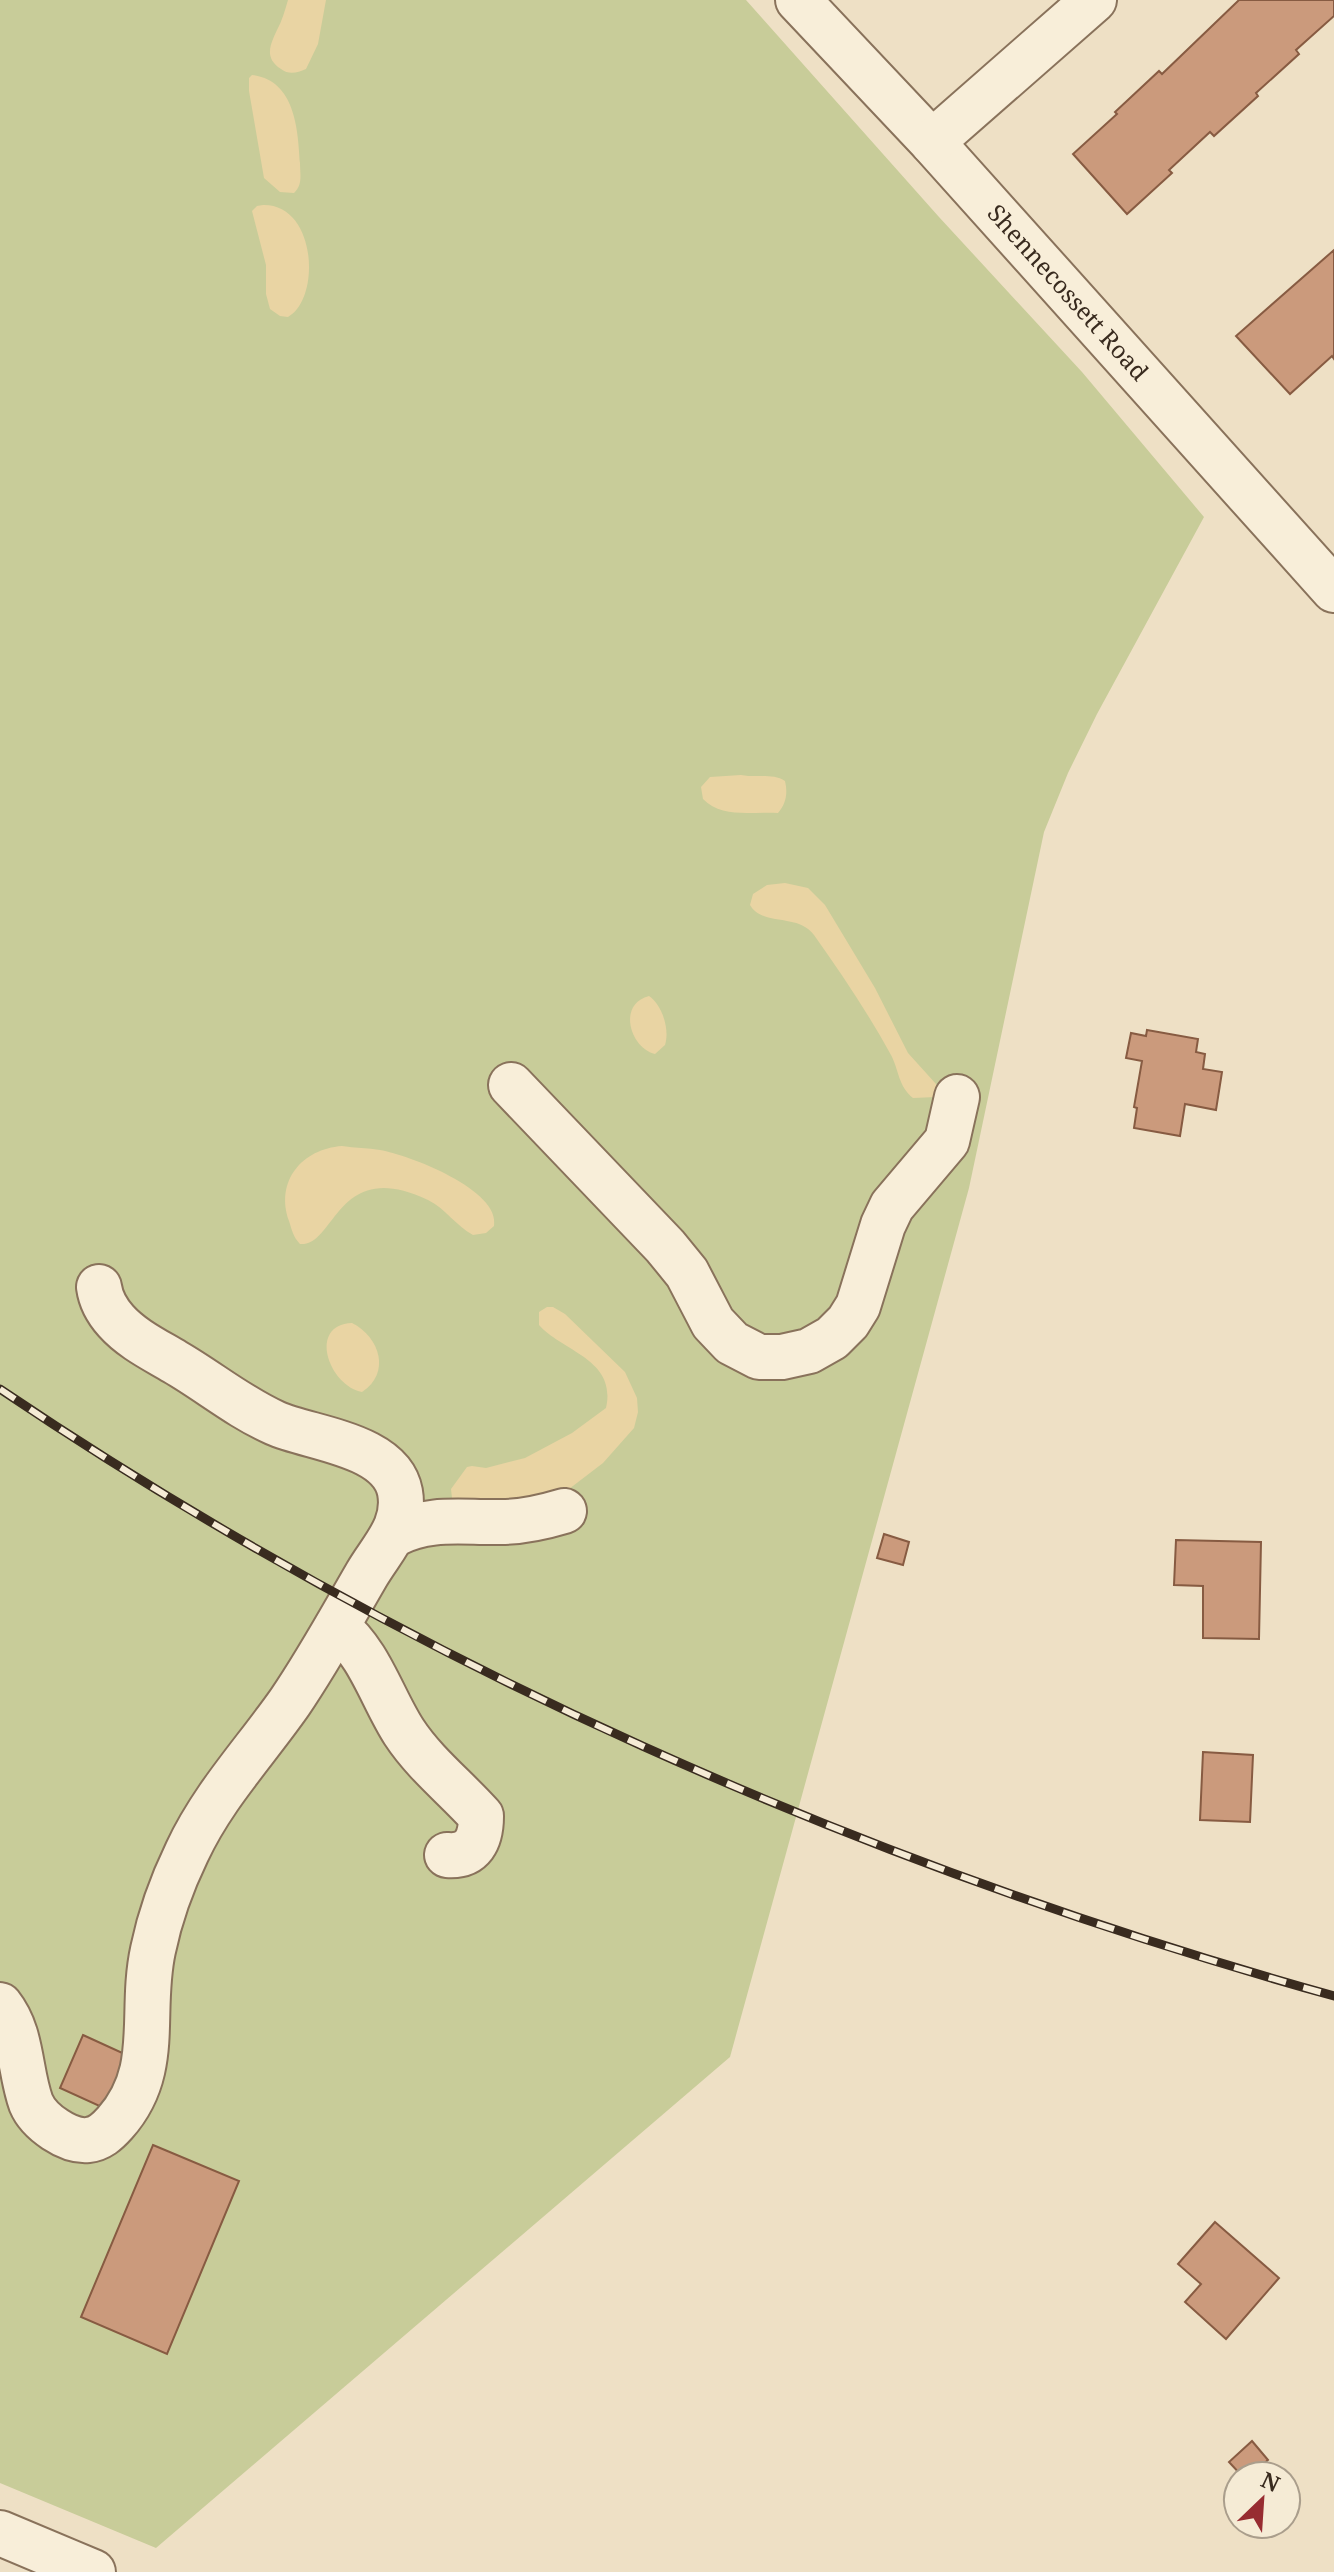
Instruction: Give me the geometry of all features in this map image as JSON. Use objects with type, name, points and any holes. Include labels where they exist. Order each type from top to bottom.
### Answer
[{"type":"street","name":"Shennecossett Road","points":[[798,0],[932,142],[1334,590]]},
{"type":"street","points":[[932,142],[1094,0]]},
{"type":"street","points":[[511,1085],[665,1246],[687,1273],[713,1323],[732,1343],[759,1357],[782,1357],[809,1351],[832,1338],[848,1322],[866,1285],[883,1225],[892,1206],[947,1141],[957,1097]]},
{"type":"street","points":[[0,2005],[12,2023],[18,2041],[32,2106],[43,2119],[76,2140],[93,2140],[107,2132],[131,2103],[141,2083],[152,1953],[165,1905],[185,1857],[211,1808],[288,1705],[395,1534],[399,1518],[400,1492],[397,1482],[377,1460],[335,1442],[275,1423],[151,1349],[118,1324],[104,1305],[99,1287]]},
{"type":"street","points":[[395,1534],[431,1522],[506,1522],[536,1519],[564,1511]]},
{"type":"street","points":[[337,1627],[349,1636],[362,1653],[404,1732],[417,1750],[481,1816],[477,1843],[458,1856],[447,1855]]},
{"type":"street","points":[[0,2533],[93,2572]]},
{"type":"green space","points":[[0,0],[746,0],[1082,372],[1204,517],[1097,714],[1044,832],[969,1188],[730,2057],[156,2548],[0,2483]]},
{"type":"sand","points":[[288,0],[326,0],[318,44],[306,69],[293,73],[284,71],[270,56],[272,41]]},
{"type":"sand","points":[[252,75],[277,86],[291,108],[298,136],[300,175],[299,186],[294,193],[280,192],[264,178],[249,91]]},
{"type":"sand","points":[[263,205],[281,209],[294,220],[303,235],[308,254],[306,292],[299,307],[288,317],[270,309],[266,294],[266,265],[252,211]]},
{"type":"sand","points":[[710,777],[775,777],[785,781],[786,798],[778,813],[728,812],[703,799],[701,787]]},
{"type":"sand","points":[[785,883],[808,888],[825,905],[875,988],[908,1053],[936,1084],[936,1097],[913,1098],[908,1093],[873,1024],[814,935],[799,924],[763,916],[750,905],[753,894],[767,885]]},
{"type":"sand","points":[[649,996],[661,1011],[666,1025],[665,1045],[655,1054],[639,1044],[631,1026],[633,1008]]},
{"type":"sand","points":[[342,1146],[394,1153],[450,1176],[483,1200],[492,1213],[494,1226],[486,1233],[473,1235],[428,1200],[398,1189],[374,1189],[357,1195],[312,1241],[300,1244],[293,1233],[286,1206],[289,1180],[295,1170],[315,1153]]},
{"type":"sand","points":[[547,1307],[565,1314],[625,1372],[637,1398],[634,1428],[603,1463],[552,1502],[456,1501],[452,1498],[451,1489],[467,1467],[486,1468],[525,1458],[572,1433],[606,1408],[604,1378],[596,1367],[539,1325],[539,1312]]},
{"type":"sand","points":[[352,1323],[369,1337],[378,1356],[377,1375],[362,1392],[340,1379],[328,1356],[330,1334],[338,1326]]},
{"type":"building","points":[[1239,0],[1334,0],[1334,16],[1296,50],[1299,54],[1256,93],[1258,96],[1214,136],[1210,132],[1169,170],[1172,173],[1127,214],[1073,154]]},
{"type":"building","points":[[1334,250],[1334,359],[1332,356],[1290,394],[1236,336]]},
{"type":"building","points":[[1147,1030],[1198,1039],[1196,1052],[1205,1054],[1203,1069],[1222,1072],[1216,1110],[1185,1104],[1180,1136],[1134,1128],[1137,1108],[1134,1107],[1142,1061],[1126,1058],[1131,1033],[1146,1036]]},
{"type":"building","points":[[884,1534],[909,1542],[903,1565],[877,1558]]},
{"type":"building","points":[[1176,1540],[1261,1542],[1259,1639],[1203,1638],[1203,1586],[1174,1585]]},
{"type":"building","points":[[1203,1752],[1253,1755],[1250,1822],[1200,1820]]},
{"type":"building","points":[[83,2035],[129,2056],[106,2109],[60,2088]]},
{"type":"building","points":[[153,2145],[239,2181],[167,2354],[81,2317]]},
{"type":"building","points":[[1215,2222],[1279,2278],[1226,2339],[1185,2302],[1201,2284],[1178,2264]]},
{"type":"building","points":[[1252,2441],[1268,2460],[1231,2460]]},
{"type":"railway","points":[[0,1389],[155,1489],[314,1581],[477,1667],[643,1746],[812,1818],[983,1884],[1158,1943],[1334,1996]]}]
